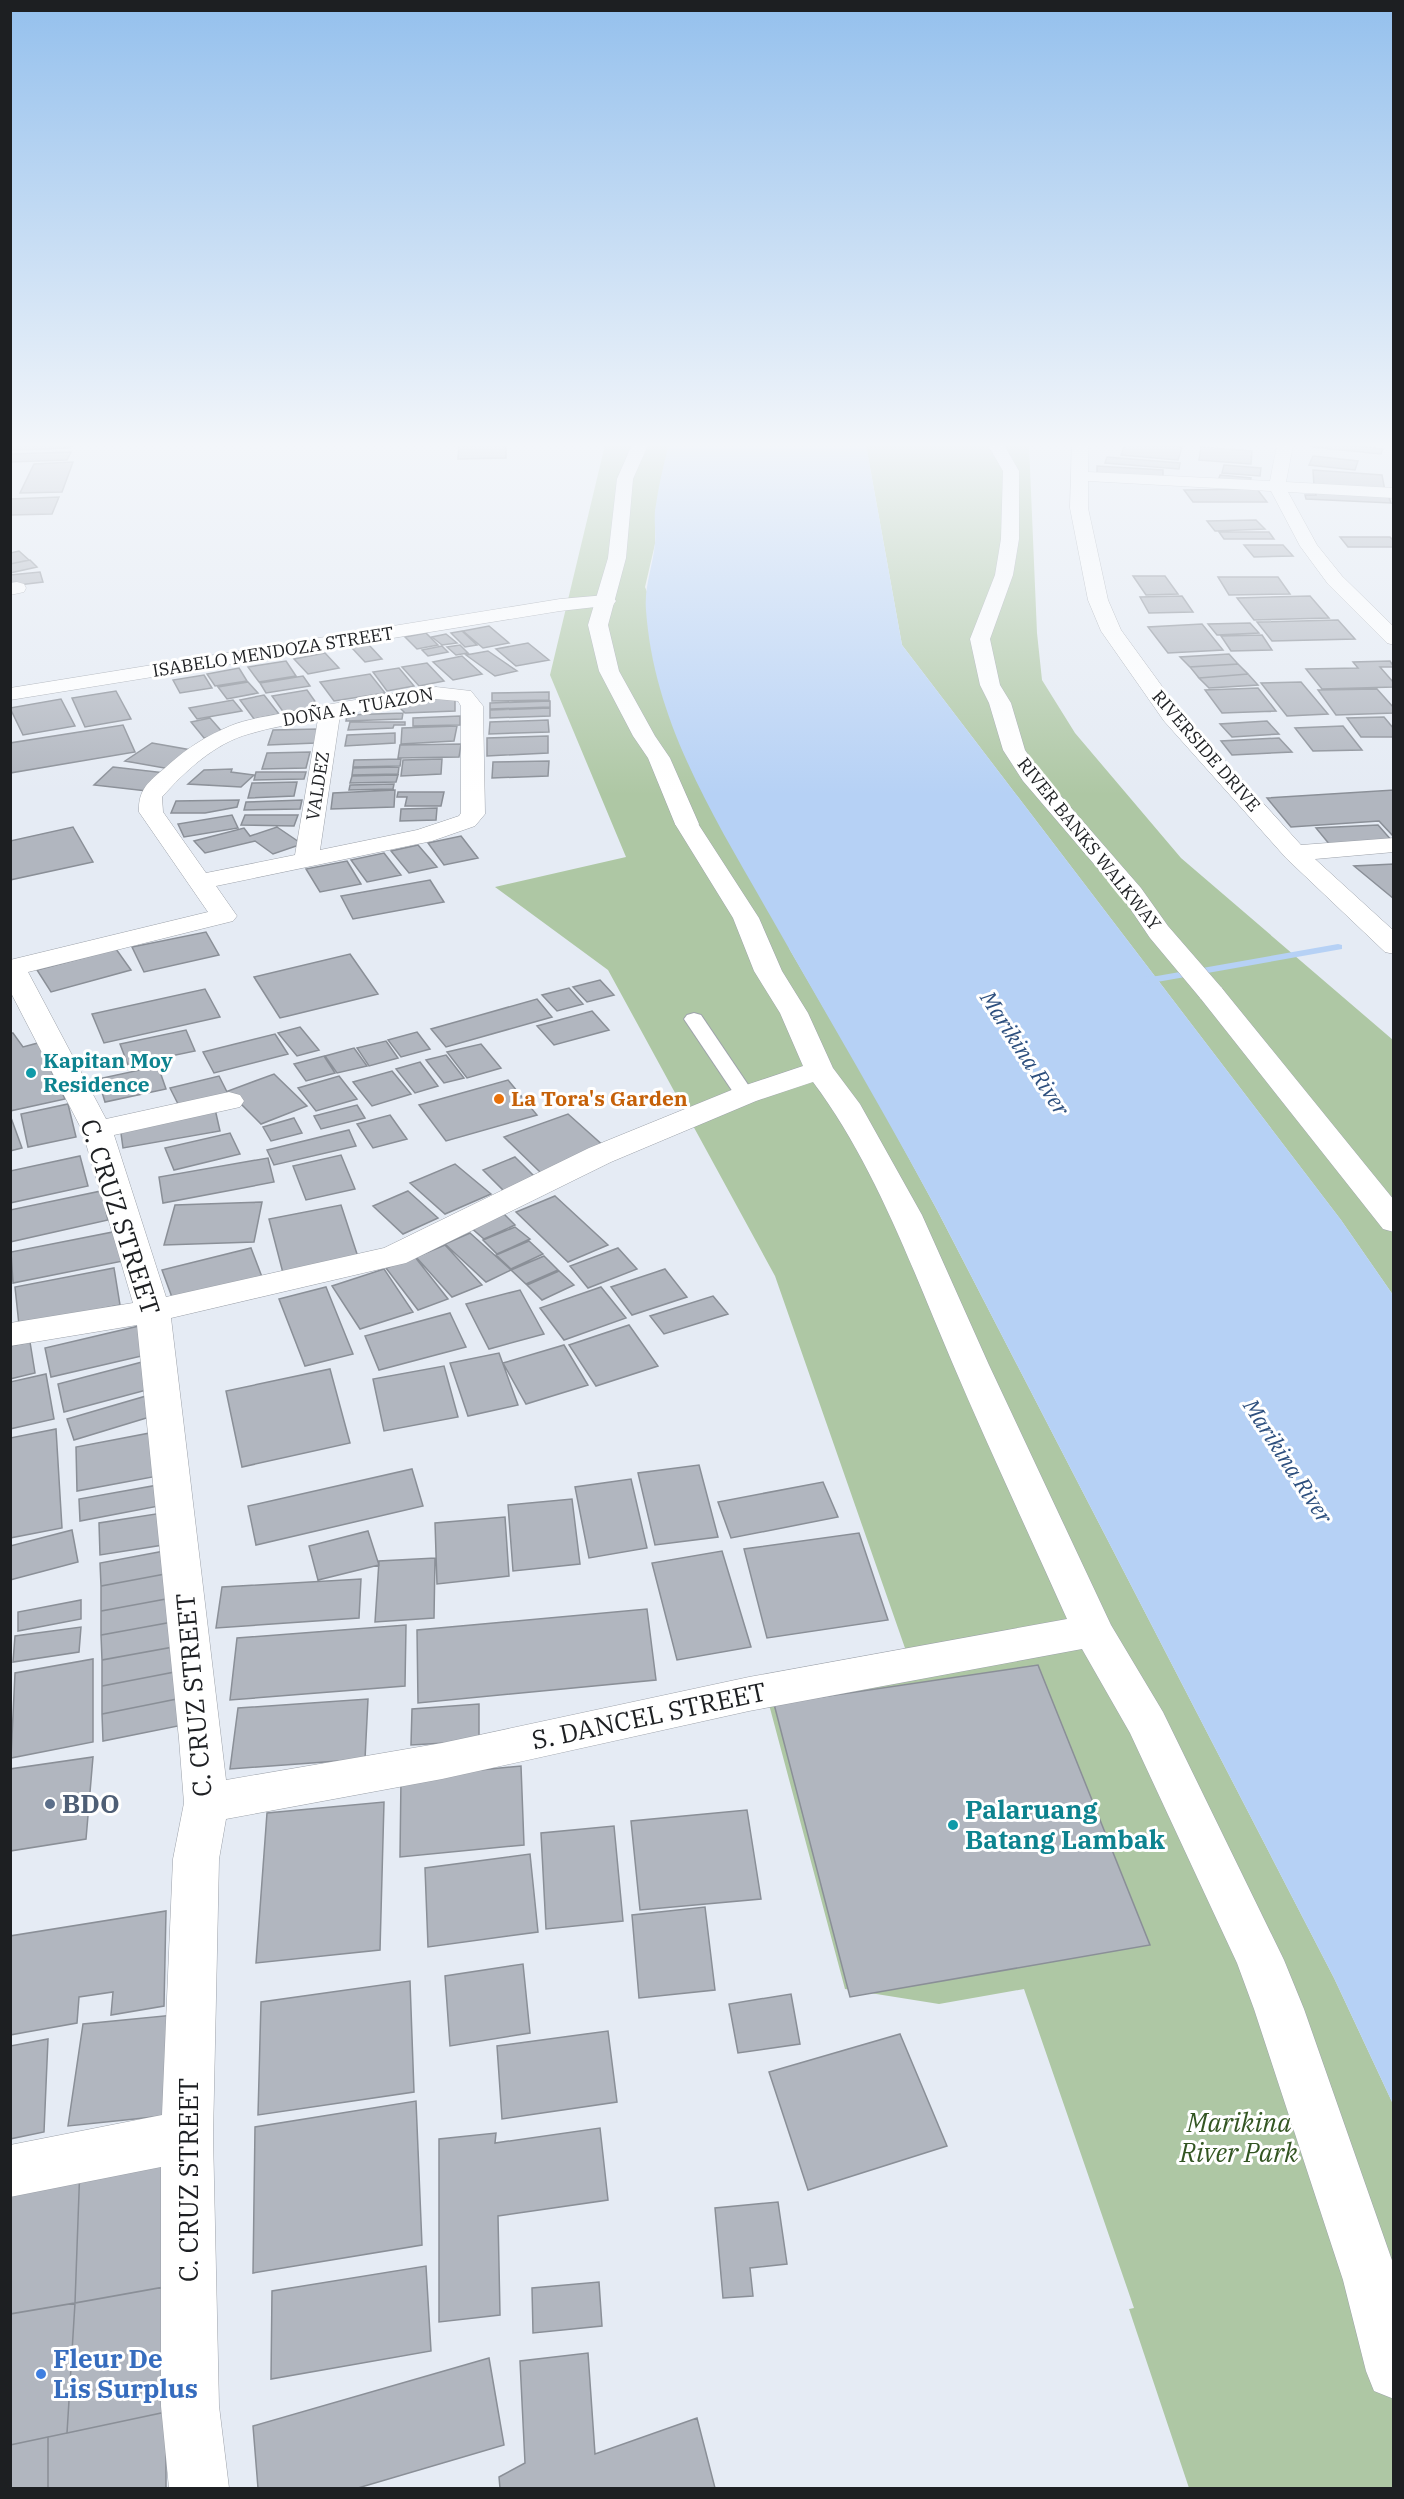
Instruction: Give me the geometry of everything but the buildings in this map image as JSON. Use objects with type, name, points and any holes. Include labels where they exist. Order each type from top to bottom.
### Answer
[{"type":"street","points":[[616,562],[598,624],[609,671],[658,758],[687,824],[746,918],[768,970],[794,1013],[819,1070],[845,1104],[906,1215],[971,1365],[1093,1631],[1148,1725],[1260,1960],[1283,2020],[1371,2280],[1394,2371]]},
{"type":"street","name":"RIVER BANKS WALKWAY","points":[[1006,562],[1004,575],[980,639],[990,685],[1000,703],[1014,750],[1031,776],[1132,893],[1159,932],[1211,993],[1394,1222]]},
{"type":"street","name":"RIVERSIDE DRIVE","points":[[1090,562],[1095,589],[1111,631],[1172,716],[1295,853],[1394,946]]},
{"type":"street","points":[[1321,562],[1335,580],[1394,639]]},
{"type":"street","name":"ISABELO MENDOZA STREET","points":[[10,694],[560,605],[606,601]]},
{"type":"street","name":"DOÑA A. TUAZON","points":[[10,969],[224,916],[199,882],[151,812],[150,796],[163,781],[216,739],[240,729],[330,710],[436,693],[464,695],[472,706],[473,814],[467,821],[423,836],[199,882]]},
{"type":"street","name":"VALDEZ","points":[[306,861],[330,710]]},
{"type":"street","points":[[1295,853],[1394,845]]},
{"type":"street","name":"C. CRUZ STREET","points":[[10,969],[14,971],[97,1130],[153,1311],[201,1739],[206,1803],[196,1858],[187,2136],[190,2406],[200,2488]]},
{"type":"street","points":[[10,1335],[153,1311],[394,1256],[600,1155],[745,1095],[819,1070]]},
{"type":"street","points":[[97,1130],[229,1101]]},
{"type":"street","name":"S. DANCEL STREET","points":[[206,1803],[442,1761],[749,1694],[1093,1631]]},
{"type":"street","points":[[10,2171],[187,2136]]},
{"type":"lane","points":[[694,1019],[745,1095]]},
{"type":"green space","name":"Marikina River Park","points":[[577,562],[651,562],[645,587],[790,950],[875,1096],[936,1208],[1334,1978],[1393,2104],[1393,2488],[1189,2488],[1129,2309],[1134,2308],[1024,1989],[939,2004],[845,1989],[767,1697],[913,1671],[775,1276],[608,970],[495,887],[626,857],[550,675]]},
{"type":"green space","points":[[887,562],[1034,562],[1037,633],[1042,680],[1075,733],[1181,858],[1393,1040],[1393,1295],[1341,1220],[902,645]]},
{"type":"water","name":"Marikina River","points":[[652,562],[887,562],[902,645],[1341,1220],[1393,1295],[1393,2104],[1334,1978],[936,1208],[709,807],[675,732],[661,692],[651,652],[646,593]]},
{"type":"waterway","points":[[1138,980],[1157,979],[1338,947]]},
{"type":"place","name":"Kapitan Moy Residence","points":[[31,1073]]},
{"type":"place","name":"La Tora's Garden","points":[[499,1099]]},
{"type":"place","name":"BDO","points":[[50,1804]]},
{"type":"place","name":"Palaruang Batang Lambak","points":[[953,1825]]},
{"type":"place","name":"Fleur De Lis Surplus","points":[[41,2374]]}]
